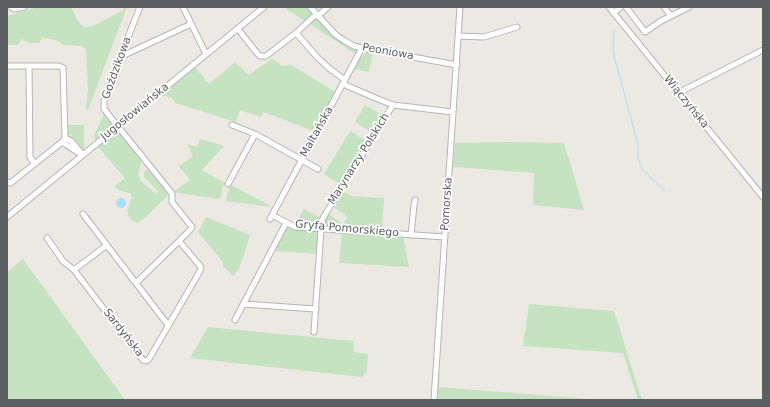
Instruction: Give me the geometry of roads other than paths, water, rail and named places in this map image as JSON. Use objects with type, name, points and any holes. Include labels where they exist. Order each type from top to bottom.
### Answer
[{"type":"street","points":[[11,7],[17,9],[24,7]]},
{"type":"street","name":"Goździkowa","points":[[118,126],[105,110],[103,102],[140,7]]},
{"type":"street","points":[[183,7],[206,54]]},
{"type":"street","name":"Jugosłowiańska","points":[[7,217],[24,207],[83,155],[264,7]]},
{"type":"street","name":"Peoniowa","points":[[310,7],[334,33],[351,44],[362,48],[457,65]]},
{"type":"street","points":[[238,29],[257,53],[263,57],[268,55],[296,33],[313,17],[328,7]]},
{"type":"street","name":"Pomorska","points":[[434,400],[460,7]]},
{"type":"street","name":"Wiączyńska","points":[[609,7],[763,197]]},
{"type":"street","points":[[613,13],[621,7]]},
{"type":"street","points":[[626,7],[645,32],[659,22],[689,7]]},
{"type":"street","points":[[664,7],[671,16]]},
{"type":"street","points":[[120,57],[191,24]]},
{"type":"street","points":[[458,36],[484,36],[517,27]]},
{"type":"street","points":[[296,33],[318,58],[344,82],[373,97],[393,105],[453,112]]},
{"type":"street","name":"Maltańska","points":[[286,223],[271,217],[362,48]]},
{"type":"street","points":[[678,93],[763,50]]},
{"type":"street","points":[[7,66],[59,66],[63,68],[63,140],[11,183],[7,182]]},
{"type":"street","points":[[29,66],[30,157],[35,164]]},
{"type":"street","name":"Marynarzy Polskich","points":[[314,332],[323,218],[393,105]]},
{"type":"street","points":[[232,125],[255,134],[318,169]]},
{"type":"street","points":[[118,126],[170,191],[172,194],[172,202],[191,226],[191,229],[136,283]]},
{"type":"street","points":[[228,184],[255,134]]},
{"type":"street","points":[[63,140],[83,155]]},
{"type":"street","points":[[411,235],[415,200]]},
{"type":"street","points":[[83,214],[168,325]]},
{"type":"street","name":"Gryfa Pomorskiego","points":[[235,320],[286,223],[295,227],[445,237]]},
{"type":"street","name":"Sardyńska","points":[[47,238],[63,261],[74,270],[143,360],[146,361],[149,359],[200,271],[200,267],[179,241]]},
{"type":"street","points":[[74,270],[107,245]]},
{"type":"street","points":[[243,304],[316,309]]},
{"type":"water","points":[[119,198],[123,198],[125,199],[125,207],[119,208],[116,205],[116,201]]},
{"type":"waterway","points":[[614,30],[614,56],[638,144],[638,157],[642,169],[665,191]]}]
